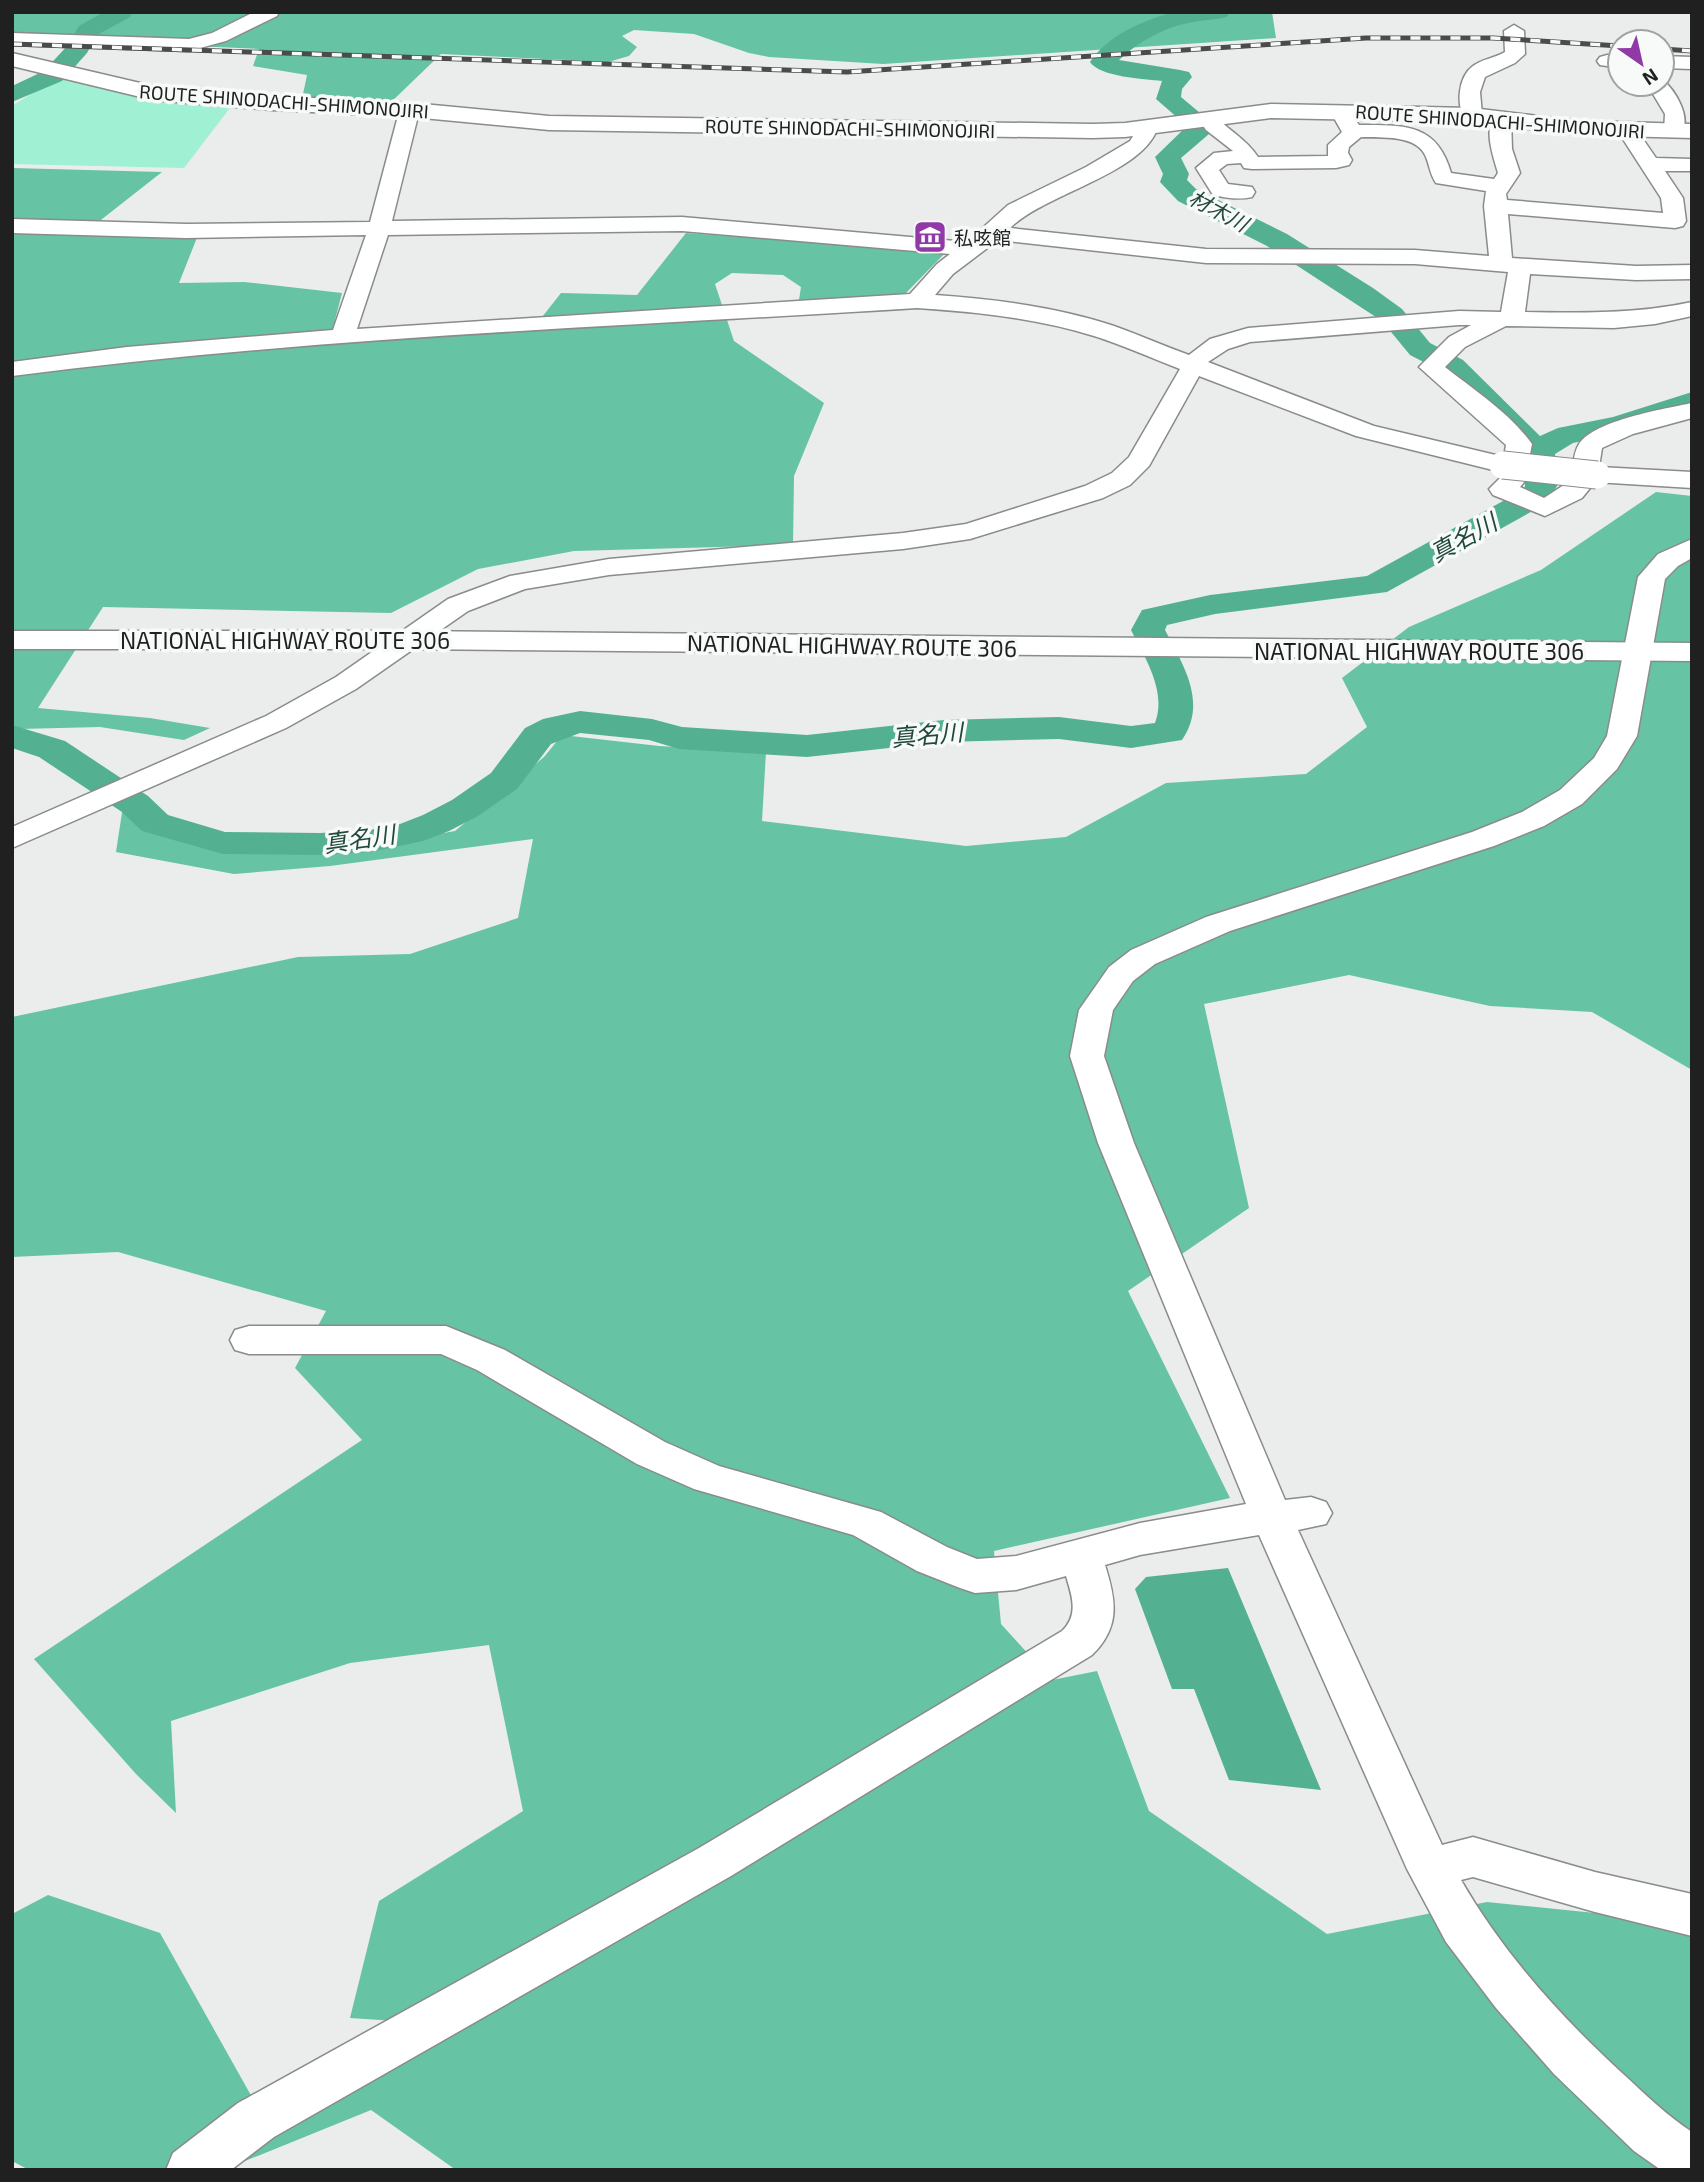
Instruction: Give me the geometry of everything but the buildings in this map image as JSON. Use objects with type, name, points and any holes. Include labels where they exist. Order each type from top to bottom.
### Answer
[{"type":"main road","name":"ROUTE SHINODACHI-SHIMONOJIRI","points":[[12,59],[153,93],[272,103],[412,110],[550,123],[1093,131],[1148,127],[1271,111],[1340,110],[1472,115],[1627,130],[1683,131]]},
{"type":"main road","name":"NATIONAL HIGHWAY ROUTE 306","points":[[12,640],[408,640],[1229,650],[1692,652]]},
{"type":"street","points":[[12,40],[189,45],[219,37],[270,12]]},
{"type":"street","points":[[1472,115],[1469,95],[1472,82],[1485,64],[1510,58],[1514,54],[1514,31]]},
{"type":"street","points":[[1665,98],[1683,131]]},
{"type":"street","points":[[343,337],[379,229],[408,116],[412,110]]},
{"type":"street","points":[[1340,110],[1352,131],[1412,136],[1432,149],[1444,178],[1498,196],[1623,218],[1683,222],[1672,198],[1627,130]]},
{"type":"street","points":[[1199,119],[1239,144],[1252,163],[1321,163],[1340,160],[1337,152],[1339,145],[1356,131]]},
{"type":"street","points":[[1501,119],[1501,149],[1508,173],[1498,196],[1501,258],[1513,266]]},
{"type":"street","points":[[917,301],[944,269],[993,233],[1016,210],[1094,172],[1137,145],[1144,139],[1148,127]]},
{"type":"street","points":[[1337,152],[1363,153]]},
{"type":"street","points":[[1399,154],[1436,157]]},
{"type":"street","points":[[1244,192],[1221,190],[1208,168],[1222,158],[1247,156]]},
{"type":"street","points":[[1648,164],[1692,164]]},
{"type":"street","points":[[1623,218],[1631,256]]},
{"type":"street","points":[[12,226],[174,230],[682,224],[971,249]]},
{"type":"street","points":[[993,233],[1162,254],[1427,259],[1513,266],[1631,256],[1692,272]]},
{"type":"street","points":[[1507,319],[1513,266]]},
{"type":"street","points":[[12,369],[127,354],[343,337],[917,301],[1009,309],[1063,318],[1365,431],[1503,464],[1597,475],[1692,480]]},
{"type":"street","points":[[12,839],[100,803],[276,722],[346,683],[458,605],[520,582],[609,567],[889,542],[956,533],[998,524],[1094,492],[1121,479],[1140,461],[1201,355],[1219,344],[1248,335],[1401,322],[1507,319],[1614,321],[1655,317],[1692,309]]},
{"type":"street","points":[[1507,319],[1457,342],[1431,367],[1503,427],[1519,444],[1512,481],[1502,489],[1545,508],[1579,487],[1584,479],[1588,450],[1602,437],[1692,410]]},
{"type":"street","points":[[1692,547],[1668,560],[1652,577],[1622,736],[1606,763],[1571,797],[1534,819],[1483,839],[1218,924],[1156,952],[1121,974],[1096,1010],[1087,1056],[1116,1143],[1292,1516],[1430,1869],[1463,1927],[1513,1993],[1571,2058],[1653,2134],[1692,2162]]},
{"type":"street","points":[[249,1340],[446,1340],[491,1360],[651,1453],[708,1478],[866,1523],[932,1559],[975,1576],[1016,1573],[1140,1539],[1239,1521],[1292,1516]]},
{"type":"street","points":[[191,2170],[256,2120],[301,2093],[715,1862],[1077,1643],[1087,1636],[1094,1623],[1097,1608],[1081,1554]]},
{"type":"street","points":[[1430,1869],[1473,1857],[1692,1916]]},
{"type":"shaded area","points":[[12,12],[1272,12],[1276,38],[883,64],[769,57],[694,34],[634,30],[622,36],[637,47],[629,56],[608,62],[441,54],[388,105],[302,99],[307,75],[253,66],[259,49],[12,38]]},
{"type":"shaded area","points":[[61,75],[233,104],[184,168],[12,164],[12,106]]},
{"type":"shaded area","points":[[12,168],[162,172],[83,234],[198,235],[179,283],[244,282],[342,293],[329,343],[531,331],[561,293],[637,295],[686,233],[947,251],[904,295],[799,300],[801,287],[783,275],[732,273],[715,284],[734,341],[824,403],[794,476],[793,545],[574,551],[478,569],[391,613],[103,607],[38,708],[150,718],[210,728],[184,740],[100,727],[19,729],[12,728]]},
{"type":"shaded area","points":[[1656,492],[1692,496],[1692,1070],[1592,1012],[1490,1006],[1349,975],[1204,1004],[1249,1208],[1128,1291],[1230,1498],[994,1551],[1001,1624],[1052,1680],[1097,1671],[1149,1811],[1327,1934],[1487,1902],[1654,1919],[1692,1928],[1692,2170],[456,2170],[371,2110],[223,2170],[29,2170],[12,2161],[12,1914],[48,1895],[160,1933],[267,2124],[455,2025],[350,2018],[379,1901],[523,1811],[489,1645],[350,1663],[171,1721],[176,1813],[136,1774],[34,1659],[362,1440],[295,1368],[326,1311],[118,1252],[12,1257],[12,1017],[298,957],[410,954],[518,918],[533,839],[330,866],[234,874],[116,852],[123,806],[153,827],[219,847],[300,851],[386,843],[455,831],[544,757],[562,735],[659,746],[766,752],[762,821],[966,846],[1066,837],[1166,783],[1306,774],[1367,727],[1342,678],[1409,627],[1541,570]]},
{"type":"shaded area","points":[[1228,1568],[1321,1790],[1229,1780],[1194,1689],[1172,1689],[1135,1589],[1146,1577]]},
{"type":"waterway","points":[[12,95],[53,76],[79,48],[87,31],[122,12]]},
{"type":"waterway","name":"材木川","points":[[1219,12],[1186,16],[1156,26],[1127,41],[1102,62],[1120,68],[1180,77],[1170,87],[1168,99],[1200,123],[1200,129],[1168,157],[1176,174],[1173,182],[1187,195],[1277,240],[1392,315],[1420,349],[1453,366],[1526,438]]},
{"type":"waterway","name":"真名川","points":[[12,736],[52,749],[135,804],[155,823],[223,843],[320,844],[370,841],[410,833],[436,823],[465,808],[504,781],[538,736],[556,727],[580,722],[652,730],[679,738],[807,746],[944,731],[1059,728],[1131,737],[1169,732],[1175,719],[1176,693],[1167,667],[1148,630],[1154,617],[1193,611],[1210,605],[1375,585],[1536,496],[1541,486],[1539,451],[1555,440],[1635,420],[1692,401]]},
{"type":"railway","points":[[12,44],[847,72],[1366,38],[1493,38],[1606,45]]},
{"type":"railway","points":[[1676,50],[1692,51]]},
{"type":"place","name":"私呟館","points":[[930,237]]}]
